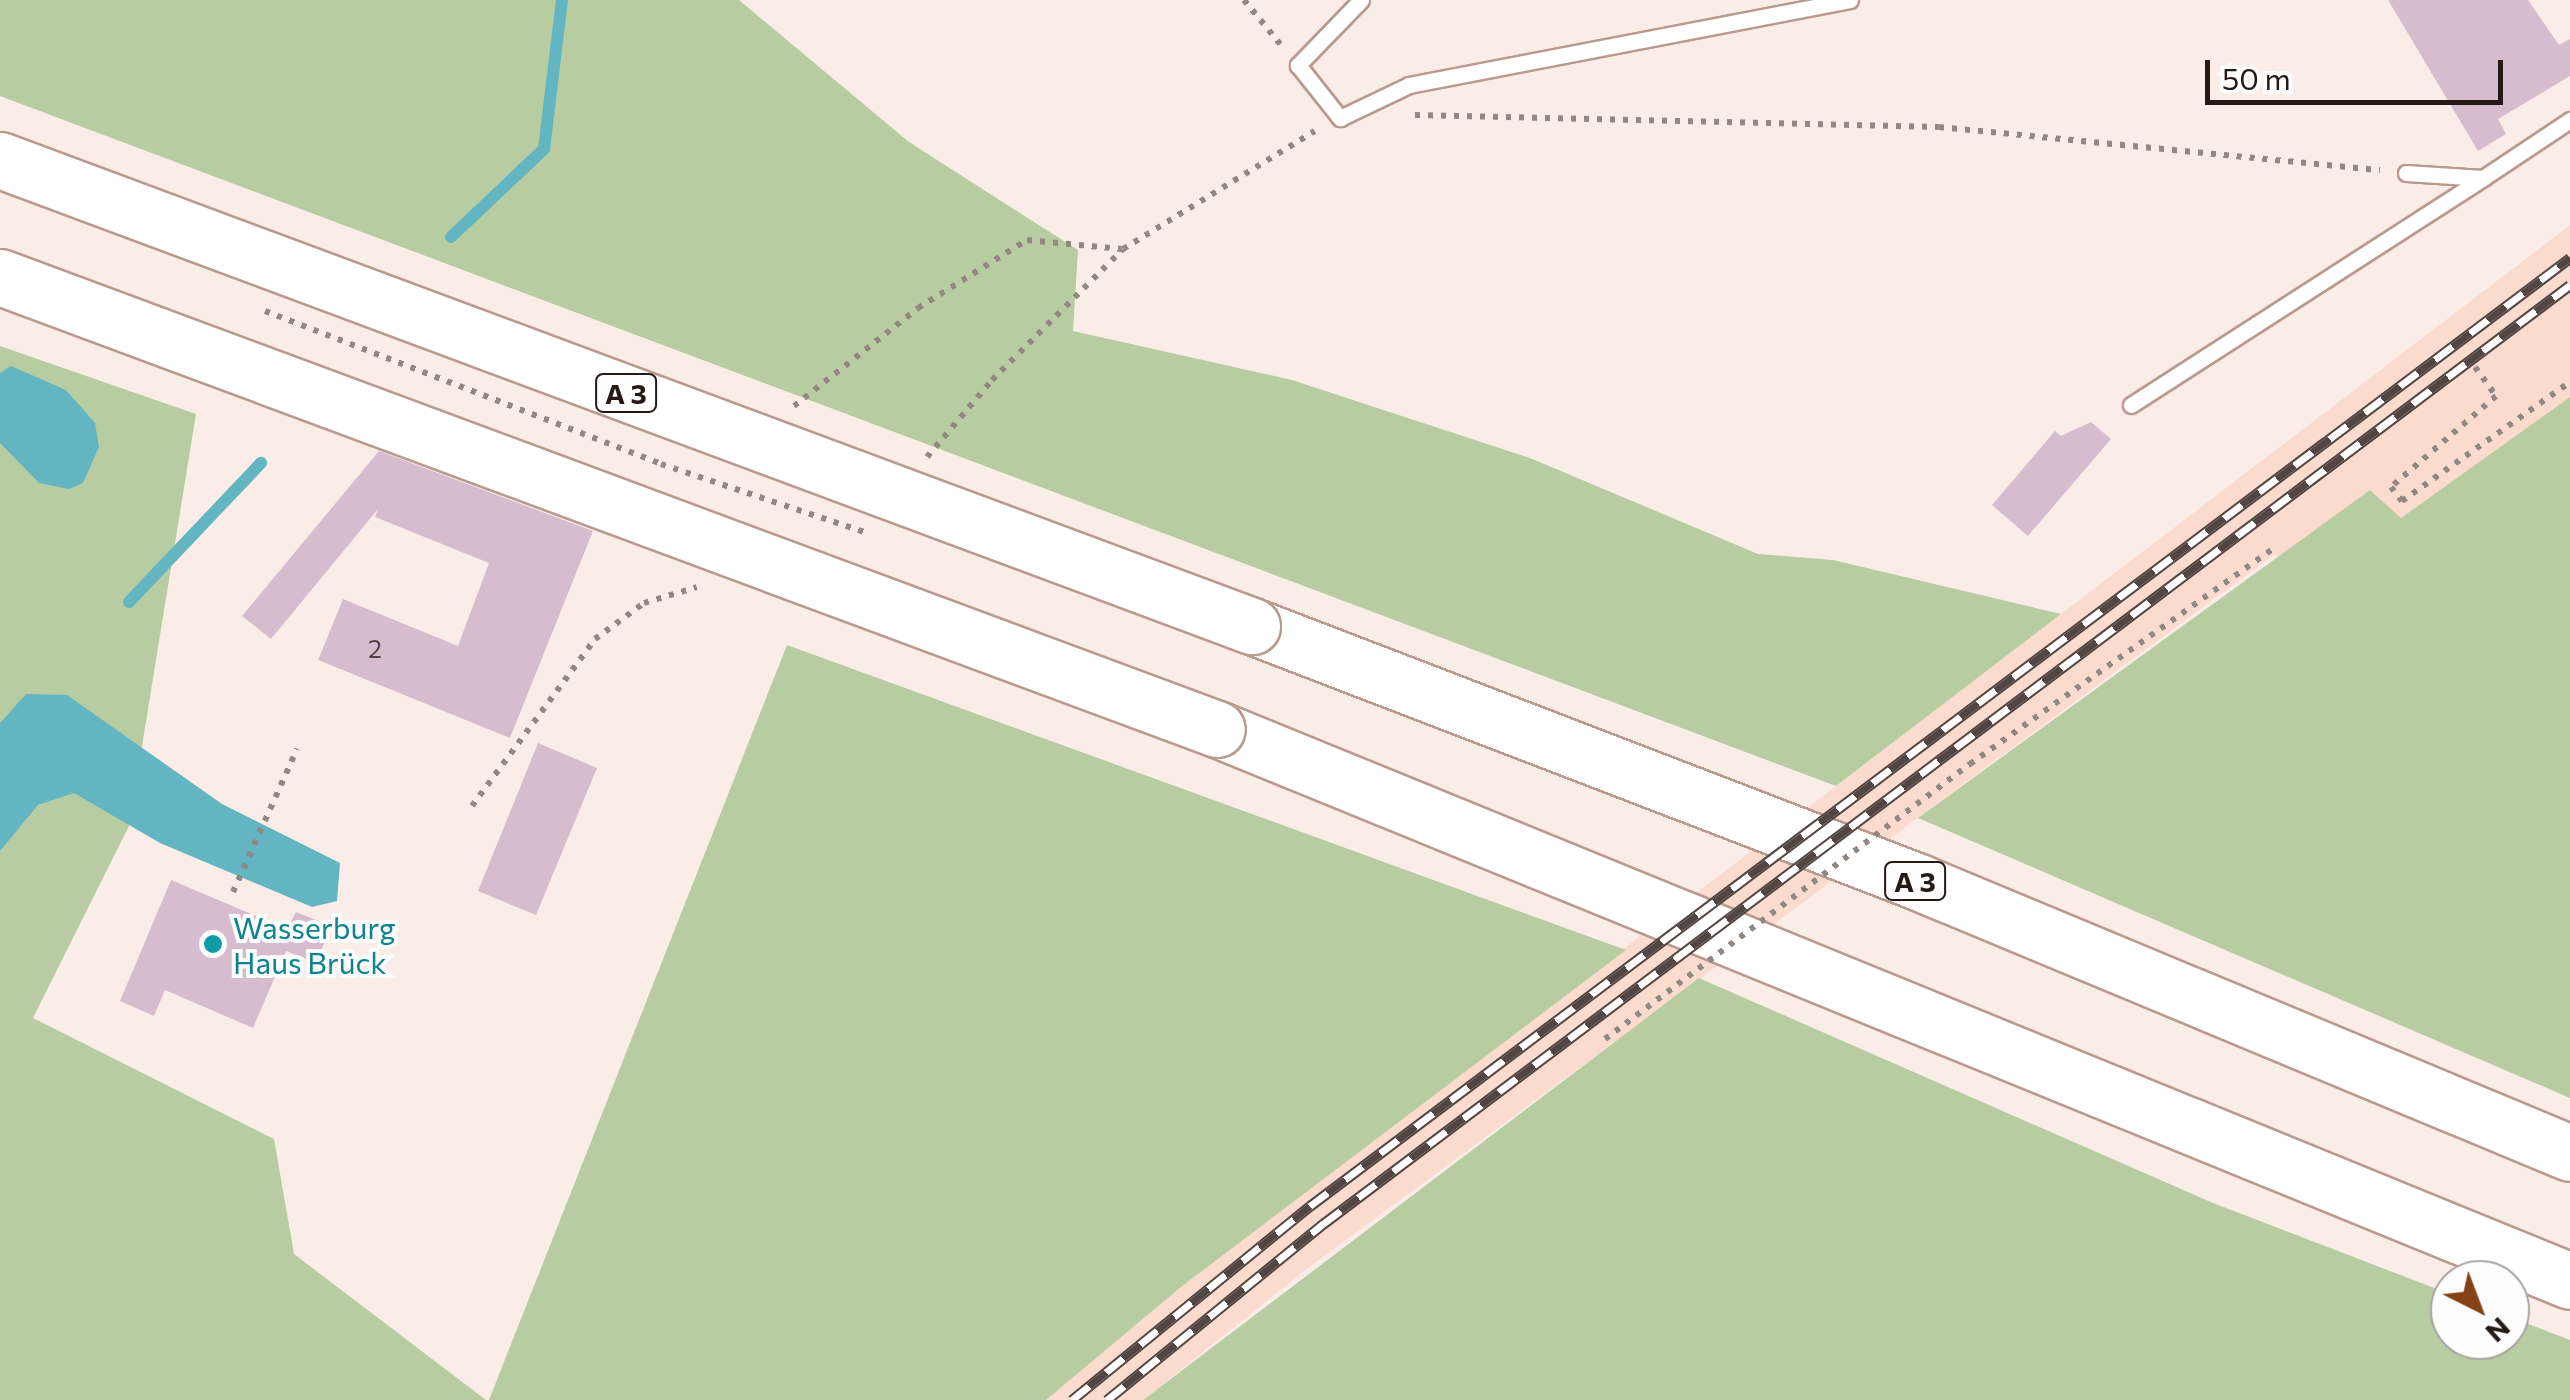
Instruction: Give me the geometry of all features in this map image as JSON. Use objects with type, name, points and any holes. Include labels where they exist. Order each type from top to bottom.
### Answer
[{"type":"highway","name":"A 3","points":[[0,160],[1252,626],[1916,881],[2570,1153]]},
{"type":"highway","points":[[0,277],[1217,728],[2570,1281]]},
{"type":"lane","points":[[1361,0],[1298,65],[1340,118],[1409,85],[1850,0]]},
{"type":"lane","points":[[2131,404],[2570,120]]},
{"type":"lane","points":[[2406,172],[2483,178]]},
{"type":"path","points":[[1244,0],[1298,65]]},
{"type":"path","points":[[930,454],[992,380],[1123,249],[1246,167],[1340,118],[1508,111],[1939,126],[2406,172]]},
{"type":"path","points":[[785,413],[918,308],[1027,240],[1123,249]]},
{"type":"path","points":[[2475,367],[2496,396],[2391,487],[2402,500],[2570,382]]},
{"type":"path","points":[[661,464],[698,462]]},
{"type":"path","points":[[843,541],[861,536]]},
{"type":"path","points":[[1604,1040],[1970,764],[2276,546]]},
{"type":"path","points":[[472,806],[595,639],[644,604],[716,581]]},
{"type":"path","points":[[233,892],[296,749]]},
{"type":"shaded area","points":[[2570,225],[2570,397],[2401,518],[2370,490],[2281,559],[2275,554],[1308,1268],[1143,1400],[1046,1400],[1181,1287]]},
{"type":"green space","points":[[0,0],[739,0],[909,142],[1078,250],[1073,331],[1292,380],[1530,458],[1758,554],[1833,560],[2061,614],[1836,786],[0,96]]},
{"type":"green space","points":[[0,346],[196,414],[129,826],[33,1018],[274,1139],[294,1254],[486,1400],[0,1400]]},
{"type":"green space","points":[[2570,397],[2570,1098],[1918,818],[2370,490],[2401,518]]},
{"type":"green space","points":[[787,645],[1626,950],[1181,1287],[1046,1400],[489,1400]]},
{"type":"green space","points":[[1699,978],[2213,1203],[2430,1286],[2430,1360],[2530,1360],[2530,1325],[2570,1340],[2570,1400],[1143,1400]]},
{"type":"water","points":[[11,366],[66,390],[95,423],[99,447],[83,483],[69,489],[39,483],[0,443],[0,373]]},
{"type":"water","points":[[26,694],[67,695],[222,804],[340,863],[337,901],[312,907],[160,843],[74,793],[38,805],[0,851],[0,723]]},
{"type":"building","points":[[2388,0],[2528,0],[2559,45],[2570,39],[2570,76],[2498,119],[2506,134],[2478,151]]},
{"type":"building","points":[[2091,422],[2111,439],[2028,536],[1992,505],[2055,431],[2061,436]]},
{"type":"building","points":[[379,451],[593,531],[510,738],[318,660],[343,599],[458,646],[489,563],[375,517],[378,509],[271,639],[242,616]]},
{"type":"building","points":[[538,743],[597,768],[536,915],[478,891]]},
{"type":"building","points":[[171,880],[287,929],[296,912],[331,926],[316,963],[286,951],[253,1028],[165,990],[154,1016],[120,1001]]},
{"type":"waterway","points":[[451,237],[544,149],[562,0]]},
{"type":"waterway","points":[[129,602],[261,463]]},
{"type":"railway","points":[[1072,1400],[1310,1206],[2570,258]]},
{"type":"railway","points":[[1107,1400],[1323,1224],[2570,285]]},
{"type":"place","name":"Wasserburg Haus Brück","points":[[213,944]]}]
